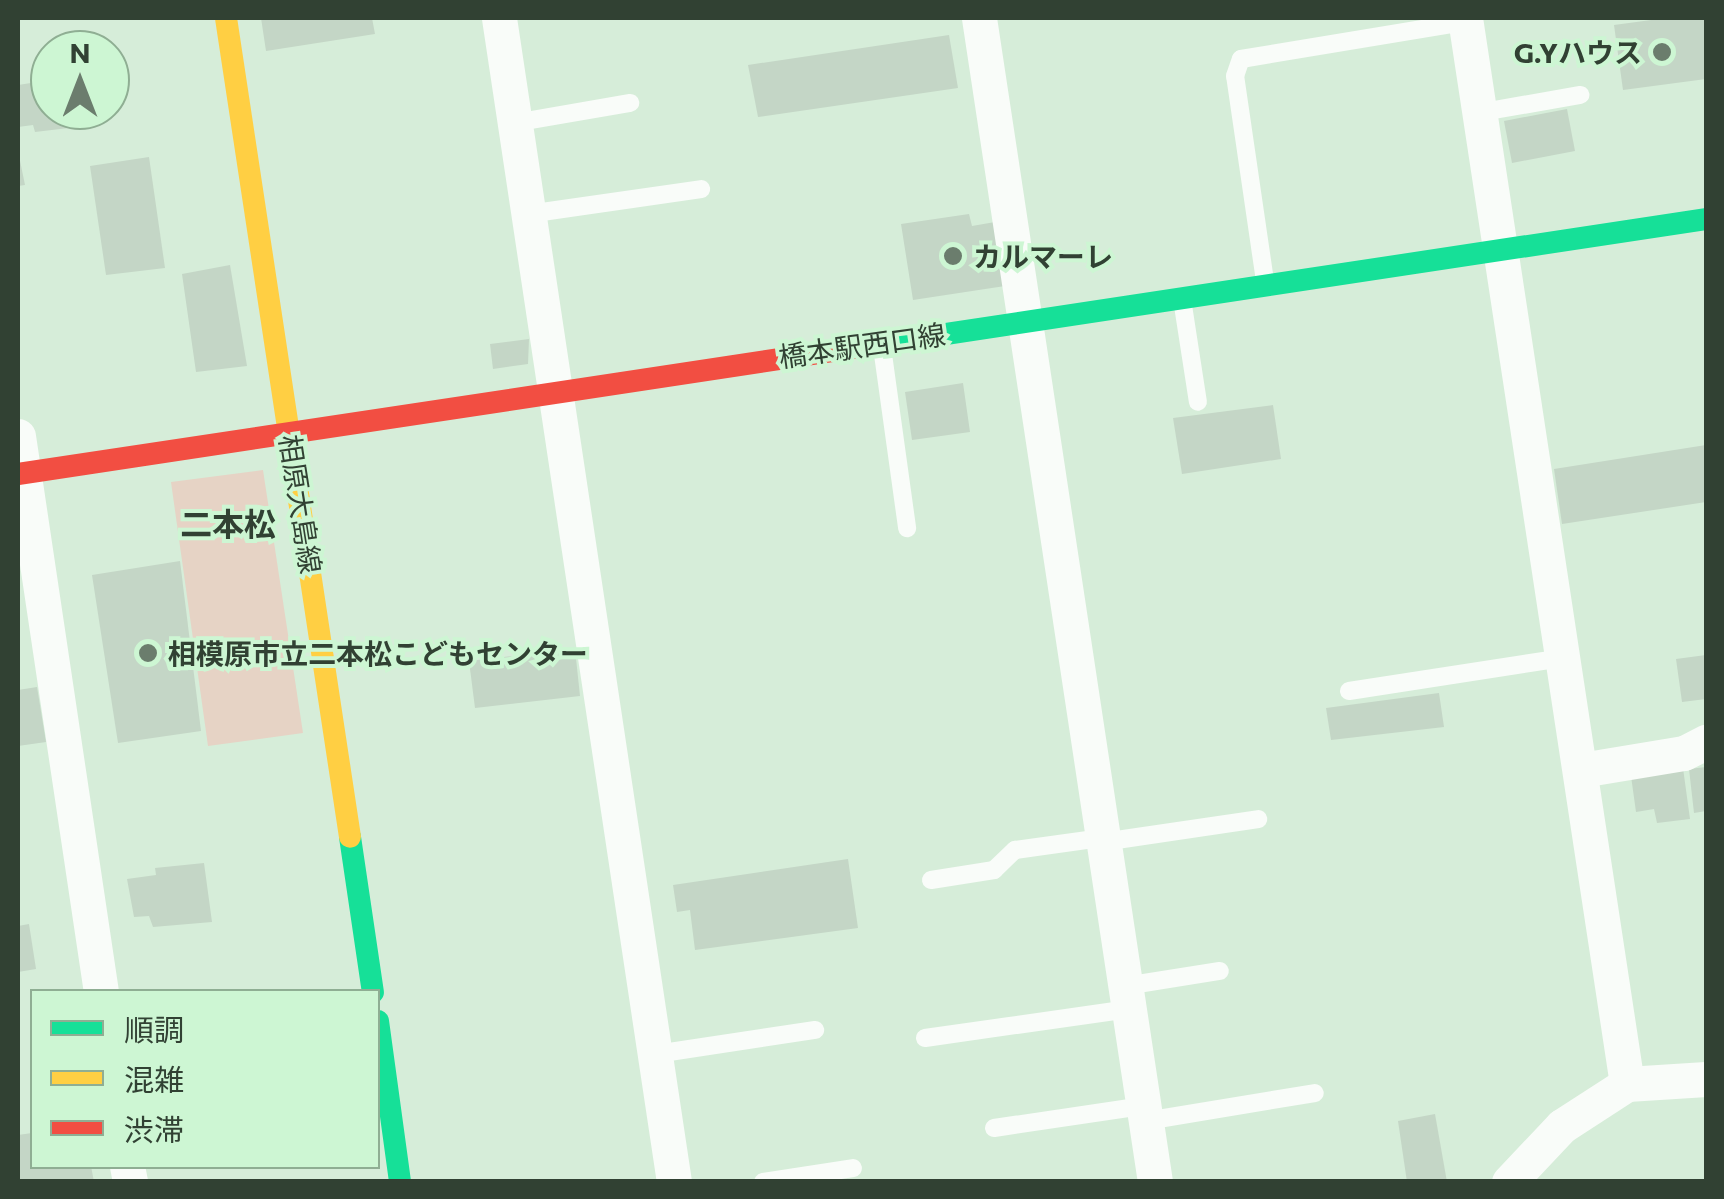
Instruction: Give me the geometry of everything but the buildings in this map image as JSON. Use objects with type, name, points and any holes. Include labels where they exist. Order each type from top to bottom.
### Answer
[{"type":"street","name":"相原大島線","points":[[226,18],[373,989]]},
{"type":"street","points":[[499,18],[674,1182]]},
{"type":"street","points":[[979,18],[1155,1182]]},
{"type":"street","points":[[1465,20],[1627,1084]]},
{"type":"street","name":"橋本駅西口線","points":[[20,474],[1706,218]]},
{"type":"street","points":[[18,436],[20,474],[101,989]]},
{"type":"street","points":[[1581,770],[1684,753],[1706,742]]},
{"type":"street","points":[[380,1036],[400,1182]]},
{"type":"street","points":[[1509,1182],[1562,1126],[1627,1084],[1706,1079]]},
{"type":"lane","points":[[1266,286],[1235,76],[1241,60],[1465,20]]},
{"type":"lane","points":[[1477,113],[1580,94]]},
{"type":"lane","points":[[514,123],[630,103]]},
{"type":"lane","points":[[528,214],[701,189]]},
{"type":"lane","points":[[1182,298],[1198,402]]},
{"type":"lane","points":[[882,342],[906,528]]},
{"type":"lane","points":[[1350,691],[1563,658]]},
{"type":"lane","points":[[931,880],[994,870],[1015,850],[1258,819]]},
{"type":"lane","points":[[924,1038],[1127,997],[1220,971]]},
{"type":"lane","points":[[656,1054],[815,1030]]},
{"type":"lane","points":[[994,1128],[1315,1093]]},
{"type":"lane","points":[[763,1182],[853,1168]]},
{"type":"shaded area","points":[[263,470],[303,733],[208,746],[171,482]]},
{"type":"traffic: fast","points":[[873,345],[1706,219]]},
{"type":"traffic: fast","points":[[350,837],[373,989]]},
{"type":"traffic: fast","points":[[380,1036],[400,1182]]},
{"type":"traffic: slow","points":[[226,18],[350,837]]},
{"type":"traffic: jam","points":[[18,474],[873,345]]},
{"type":"place","name":"G.Yハウス","points":[[1662,52]]},
{"type":"place","name":"カルマーレ","points":[[953,256]]},
{"type":"place","name":"相模原市立二本松こどもセンター","points":[[148,653]]},
{"type":"district","name":"二本松","points":[[228,523]]}]
